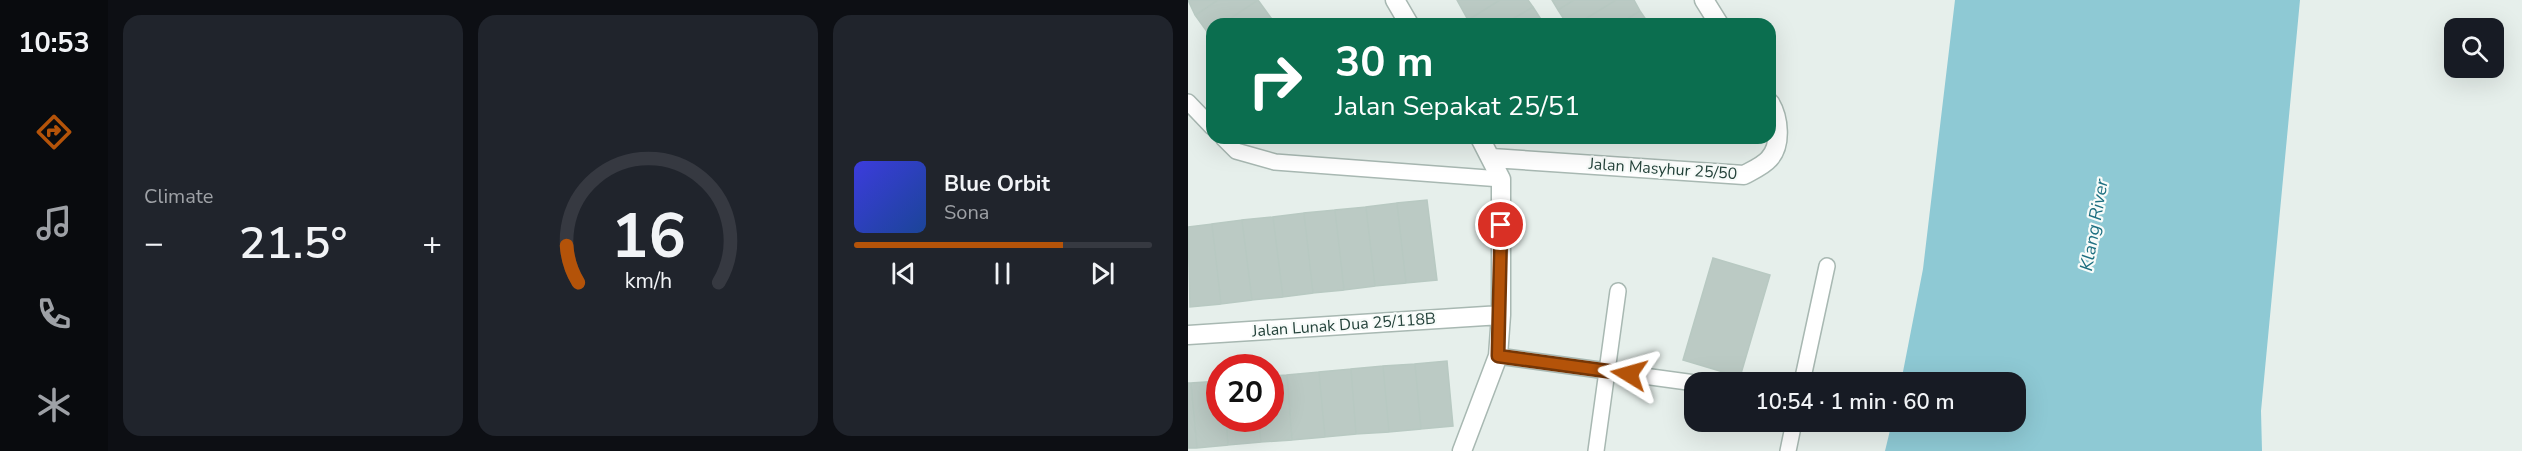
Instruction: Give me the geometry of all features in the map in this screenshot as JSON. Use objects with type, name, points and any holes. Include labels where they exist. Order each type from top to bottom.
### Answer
[{"type":"street","points":[[1395,0],[1406,18]]},
{"type":"street","points":[[1704,0],[1715,18]]},
{"type":"street","name":"Jalan Masyhur 25/50","points":[[1776,116],[1779,133],[1776,142]]},
{"type":"street","points":[[1462,451],[1498,356],[1501,315],[1501,179],[1484,144]]},
{"type":"street","name":"Jalan Masyhur 25/50","points":[[1492,158],[1744,175],[1770,159],[1775,144]]},
{"type":"street","name":"Jalan Lunak Dua 25/118B","points":[[1188,335],[1501,315]]},
{"type":"lane","points":[[1188,102],[1206,121]]},
{"type":"lane","points":[[1230,144],[1236,150],[1275,162],[1501,179]]},
{"type":"lane","points":[[1804,372],[1827,266]]},
{"type":"lane","points":[[1596,451],[1618,291]]},
{"type":"lane","points":[[1498,356],[1684,382]]},
{"type":"lane","points":[[1788,451],[1792,432]]},
{"type":"water","name":"Klang River","points":[[1955,0],[2300,0],[2261,411],[2262,451],[1885,451],[1890,432],[2026,432],[2026,372],[1903,372],[1923,269]]},
{"type":"building","points":[[1188,0],[1218,0],[1195,15]]},
{"type":"building","points":[[1218,0],[1258,0],[1231,18],[1206,18],[1206,30],[1195,15]]},
{"type":"building","points":[[1258,0],[1271,18],[1231,18]]},
{"type":"building","points":[[1457,0],[1500,0],[1471,18],[1467,18]]},
{"type":"building","points":[[1500,0],[1528,0],[1533,7],[1514,18],[1471,18]]},
{"type":"building","points":[[1552,0],[1574,0],[1558,10]]},
{"type":"building","points":[[1574,0],[1616,0],[1587,18],[1563,18],[1558,10]]},
{"type":"building","points":[[1616,0],[1634,0],[1640,11],[1629,18],[1587,18]]},
{"type":"building","points":[[1533,7],[1540,18],[1514,18]]},
{"type":"building","points":[[1640,11],[1645,18],[1629,18]]},
{"type":"building","points":[[1427,200],[1437,280],[1406,283],[1397,203]]},
{"type":"building","points":[[1397,203],[1406,283],[1375,286],[1366,207]]},
{"type":"building","points":[[1366,207],[1375,286],[1344,290],[1335,210]]},
{"type":"building","points":[[1335,210],[1344,290],[1313,293],[1304,213]]},
{"type":"building","points":[[1304,213],[1313,293],[1283,297],[1273,217]]},
{"type":"building","points":[[1273,217],[1283,297],[1252,300],[1242,220]]},
{"type":"building","points":[[1242,220],[1252,300],[1221,304],[1212,224]]},
{"type":"building","points":[[1212,224],[1221,304],[1190,307],[1188,227]]},
{"type":"building","points":[[1713,258],[1770,275],[1741,372],[1723,372],[1683,360]]},
{"type":"building","points":[[1447,361],[1453,426],[1421,429],[1415,364]]},
{"type":"building","points":[[1415,364],[1421,429],[1389,432],[1383,366]]},
{"type":"building","points":[[1383,366],[1389,432],[1356,434],[1351,369]]},
{"type":"building","points":[[1351,369],[1356,434],[1325,437],[1319,372]]},
{"type":"building","points":[[1319,372],[1325,437],[1292,440],[1287,375]]},
{"type":"building","points":[[1284,375],[1287,375],[1292,440],[1261,442],[1260,432],[1284,432]]},
{"type":"building","points":[[1206,382],[1206,432],[1227,432],[1228,445],[1197,448],[1191,383]]},
{"type":"building","points":[[1188,383],[1191,383],[1197,448],[1188,448]]},
{"type":"building","points":[[1227,432],[1260,432],[1261,442],[1228,445]]},
{"type":"route","points":[[1501,225],[1501,315],[1498,356],[1629,374]]}]
